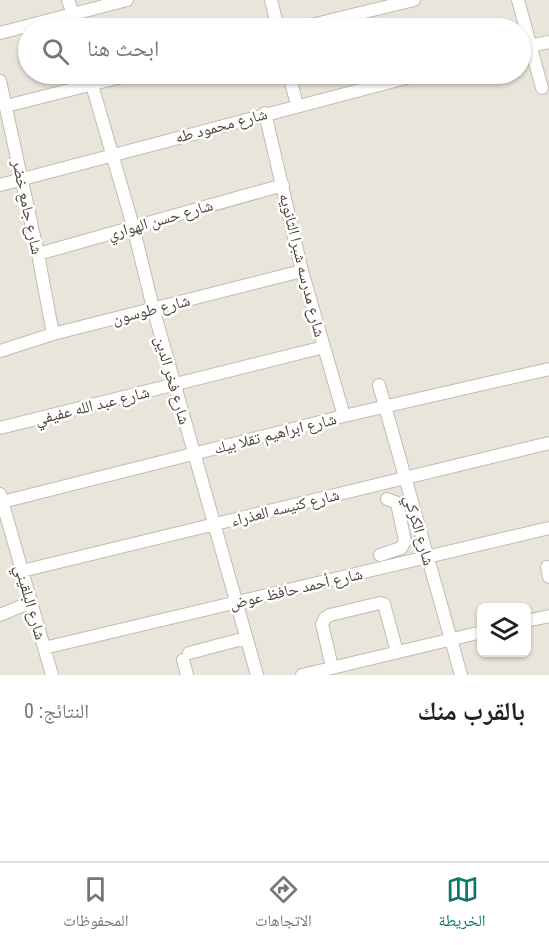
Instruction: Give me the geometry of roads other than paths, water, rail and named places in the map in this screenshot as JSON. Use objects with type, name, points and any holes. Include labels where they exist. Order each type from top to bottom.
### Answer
[{"type":"street","points":[[69,0],[73,14]]},
{"type":"street","points":[[58,18],[127,0]]},
{"type":"street","points":[[271,0],[276,18]]},
{"type":"street","points":[[340,18],[414,0]]},
{"type":"street","points":[[518,0],[521,18]]},
{"type":"street","points":[[0,33],[18,28]]},
{"type":"street","points":[[531,46],[549,42]]},
{"type":"street","points":[[531,61],[542,88]]},
{"type":"street","name":"شارع جامع خضر","points":[[0,81],[38,254],[52,334]]},
{"type":"street","points":[[6,106],[96,84]]},
{"type":"street","points":[[292,84],[297,105]]},
{"type":"street","name":"شارع محمود طه","points":[[0,185],[265,113],[382,84]]},
{"type":"street","name":"شارع فخر الدين","points":[[92,85],[257,675]]},
{"type":"street","name":"شارع مدرسه شبرا الثانويه","points":[[265,113],[302,271],[344,416]]},
{"type":"street","name":"شارع حسن الهواري","points":[[38,254],[283,185]]},
{"type":"street","name":"شارع طوسون","points":[[0,351],[52,334],[302,271]]},
{"type":"street","name":"شارع عبد الله عفيفي","points":[[0,428],[324,347]]},
{"type":"street","name":"شارع ابراهيم تقلا بيك","points":[[1,498],[549,369]]},
{"type":"street","name":"شارع الكركي","points":[[379,385],[461,675]]},
{"type":"street","name":"شارع كنيسه العذراء","points":[[22,571],[549,443]]},
{"type":"street","name":"شارع البلقيني","points":[[1,498],[4,526],[22,571],[52,675]]},
{"type":"street","points":[[380,555],[401,548],[405,544],[397,503],[387,499]]},
{"type":"street","points":[[401,523],[417,519]]},
{"type":"street","name":"شارع أحمد حافظ عوض","points":[[44,648],[549,528]]},
{"type":"street","points":[[0,615],[31,602]]},
{"type":"street","points":[[332,668],[322,624],[330,615],[384,604],[397,652]]},
{"type":"street","points":[[531,620],[549,616]]},
{"type":"street","points":[[302,675],[477,633]]},
{"type":"street","points":[[187,675],[186,656],[246,638]]}]
